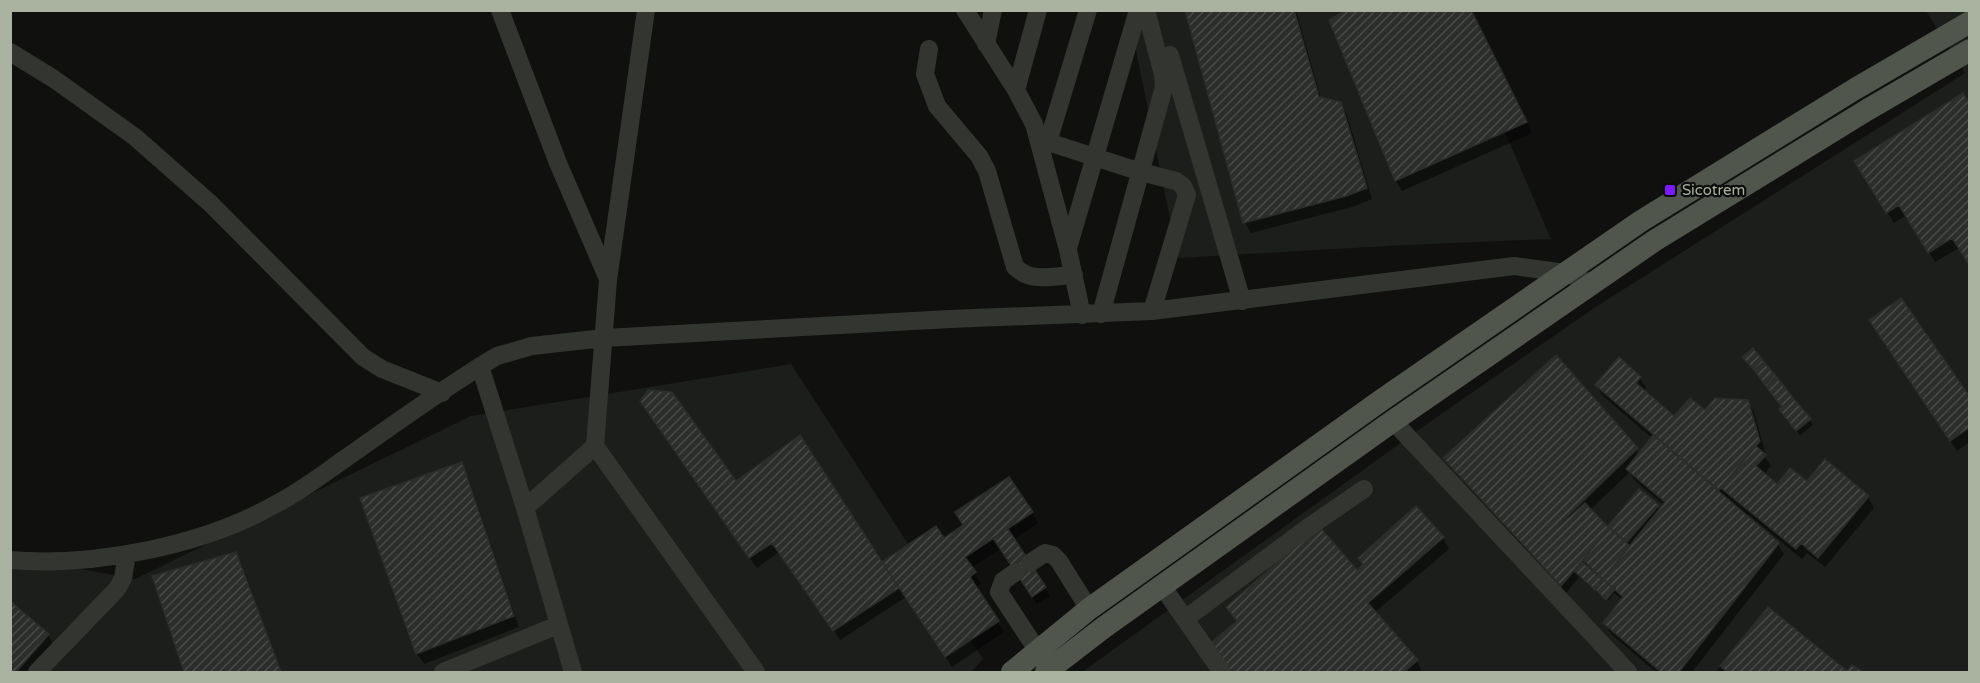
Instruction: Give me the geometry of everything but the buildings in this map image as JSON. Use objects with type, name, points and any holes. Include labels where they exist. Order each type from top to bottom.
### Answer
[{"type":"main road","points":[[1012,672],[1089,609],[1383,399],[1641,221],[1855,89],[1970,22]]},
{"type":"main road","points":[[1046,672],[1102,628],[1393,421],[1664,235],[1867,110],[1969,53]]},
{"type":"street","points":[[500,10],[558,163],[608,280]]},
{"type":"street","points":[[646,10],[608,280],[595,446],[756,672]]},
{"type":"street","points":[[965,10],[1016,90],[1043,139],[1082,315]]},
{"type":"street","points":[[986,44],[993,10]]},
{"type":"street","points":[[1016,90],[1038,10]]},
{"type":"street","points":[[1043,139],[1088,10]]},
{"type":"street","points":[[1068,249],[1138,10]]},
{"type":"street","points":[[1101,314],[1164,87],[1146,10]]},
{"type":"street","points":[[1158,10],[1242,301]]},
{"type":"street","points":[[929,49],[925,74],[937,106],[979,156],[987,171],[1015,267],[1024,276],[1032,278],[1074,275]]},
{"type":"street","points":[[10,52],[54,79],[135,137],[211,204],[363,357],[382,369],[442,393]]},
{"type":"street","points":[[1043,139],[1141,172],[1176,181],[1183,186],[1187,195],[1152,311]]},
{"type":"street","points":[[10,560],[49,562],[127,554],[158,548],[237,522],[274,506],[480,366],[497,356],[532,346],[604,338],[950,319],[1152,311],[1514,266],[1566,273],[1592,284]]},
{"type":"street","points":[[480,366],[573,672]]},
{"type":"street","points":[[1393,421],[1628,672]]},
{"type":"street","points":[[525,508],[595,446]]},
{"type":"street","points":[[1185,618],[1364,489]]},
{"type":"street","points":[[37,672],[117,589],[123,578],[127,554]]},
{"type":"street","points":[[1037,650],[999,592],[1003,581],[1046,554],[1053,555],[1089,609]]},
{"type":"street","points":[[1162,586],[1222,672]]},
{"type":"street","points":[[443,672],[558,625]]},
{"type":"shaded area","points":[[1128,11],[1453,11],[1551,239],[1178,258]]},
{"type":"shaded area","points":[[1926,11],[1969,11],[1969,672],[1082,672],[1434,419],[1594,308],[1965,73]]},
{"type":"shaded area","points":[[791,364],[983,659],[971,672],[11,672],[10,556],[135,579],[471,416]]},
{"type":"place","name":"Sicotrem","points":[[1670,190]]}]
